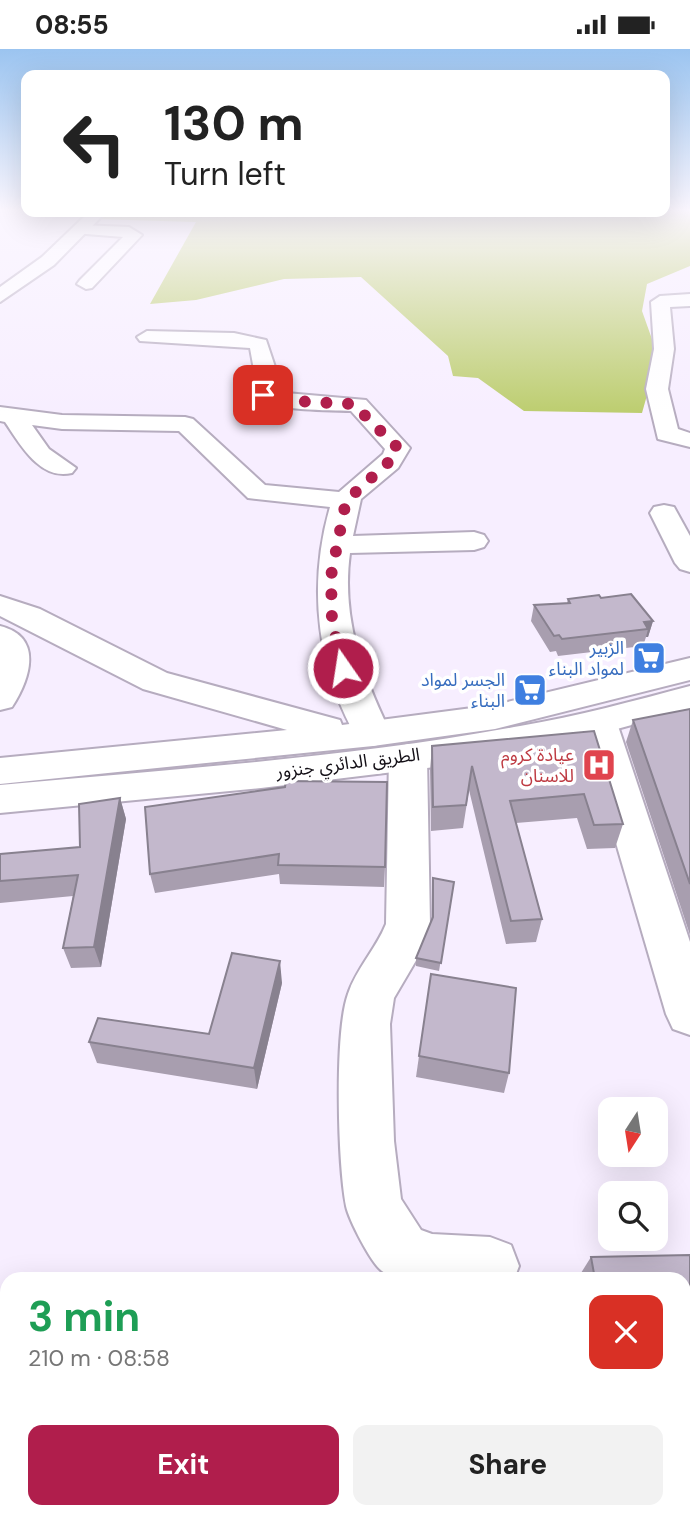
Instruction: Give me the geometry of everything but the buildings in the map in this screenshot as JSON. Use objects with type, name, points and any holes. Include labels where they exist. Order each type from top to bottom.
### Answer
[{"type":"street","points":[[0,296],[25,278]]},
{"type":"street","points":[[86,284],[92,278]]},
{"type":"street","points":[[690,300],[660,302],[664,349],[672,384],[657,390],[667,434],[690,440]]},
{"type":"street","points":[[147,337],[250,341],[259,344],[265,370],[263,395],[268,398],[358,405],[398,448],[393,458],[346,501],[331,576],[332,622],[343,668],[378,742],[408,924],[398,952],[371,994],[366,1024],[367,1141],[374,1208],[401,1250],[432,1263],[490,1266]]},
{"type":"street","points":[[7,415],[90,424],[185,424],[257,492],[346,501]]},
{"type":"street","points":[[7,415],[40,454],[63,468]]},
{"type":"street","points":[[664,513],[690,563]]},
{"type":"street","points":[[337,545],[474,541]]},
{"type":"street","points":[[0,605],[29,616],[155,681],[378,742]]},
{"type":"street","points":[[0,636],[10,643],[14,663],[12,683],[0,699]]},
{"type":"street","name":"الطريق الدائري جنزور","points":[[0,771],[308,768],[378,742],[495,717],[690,669]]},
{"type":"street","name":"الطريق الدائري جنزور","points":[[0,800],[136,771],[378,742],[599,723],[690,697]]},
{"type":"street","points":[[652,709],[690,708]]},
{"type":"street","points":[[599,723],[690,1014]]},
{"type":"street","points":[[0,813],[155,796],[308,768]]},
{"type":"green space","points":[[165,278],[340,278],[284,279],[196,300],[150,304]]},
{"type":"green space","points":[[362,278],[662,278],[647,284],[642,311],[658,356],[642,413],[524,411],[478,378],[453,376],[448,356]]},
{"type":"place","name":"الزبير لمواد البناء","points":[[649,658]]},
{"type":"place","name":"الجسر لمواد البناء","points":[[530,690]]},
{"type":"place","name":"عيادة كروم للاسنان","points":[[599,765]]},
{"type":"route","points":[[263,395],[272,400],[358,405],[398,448],[393,458],[346,501],[331,576],[332,622],[343,668]]}]
